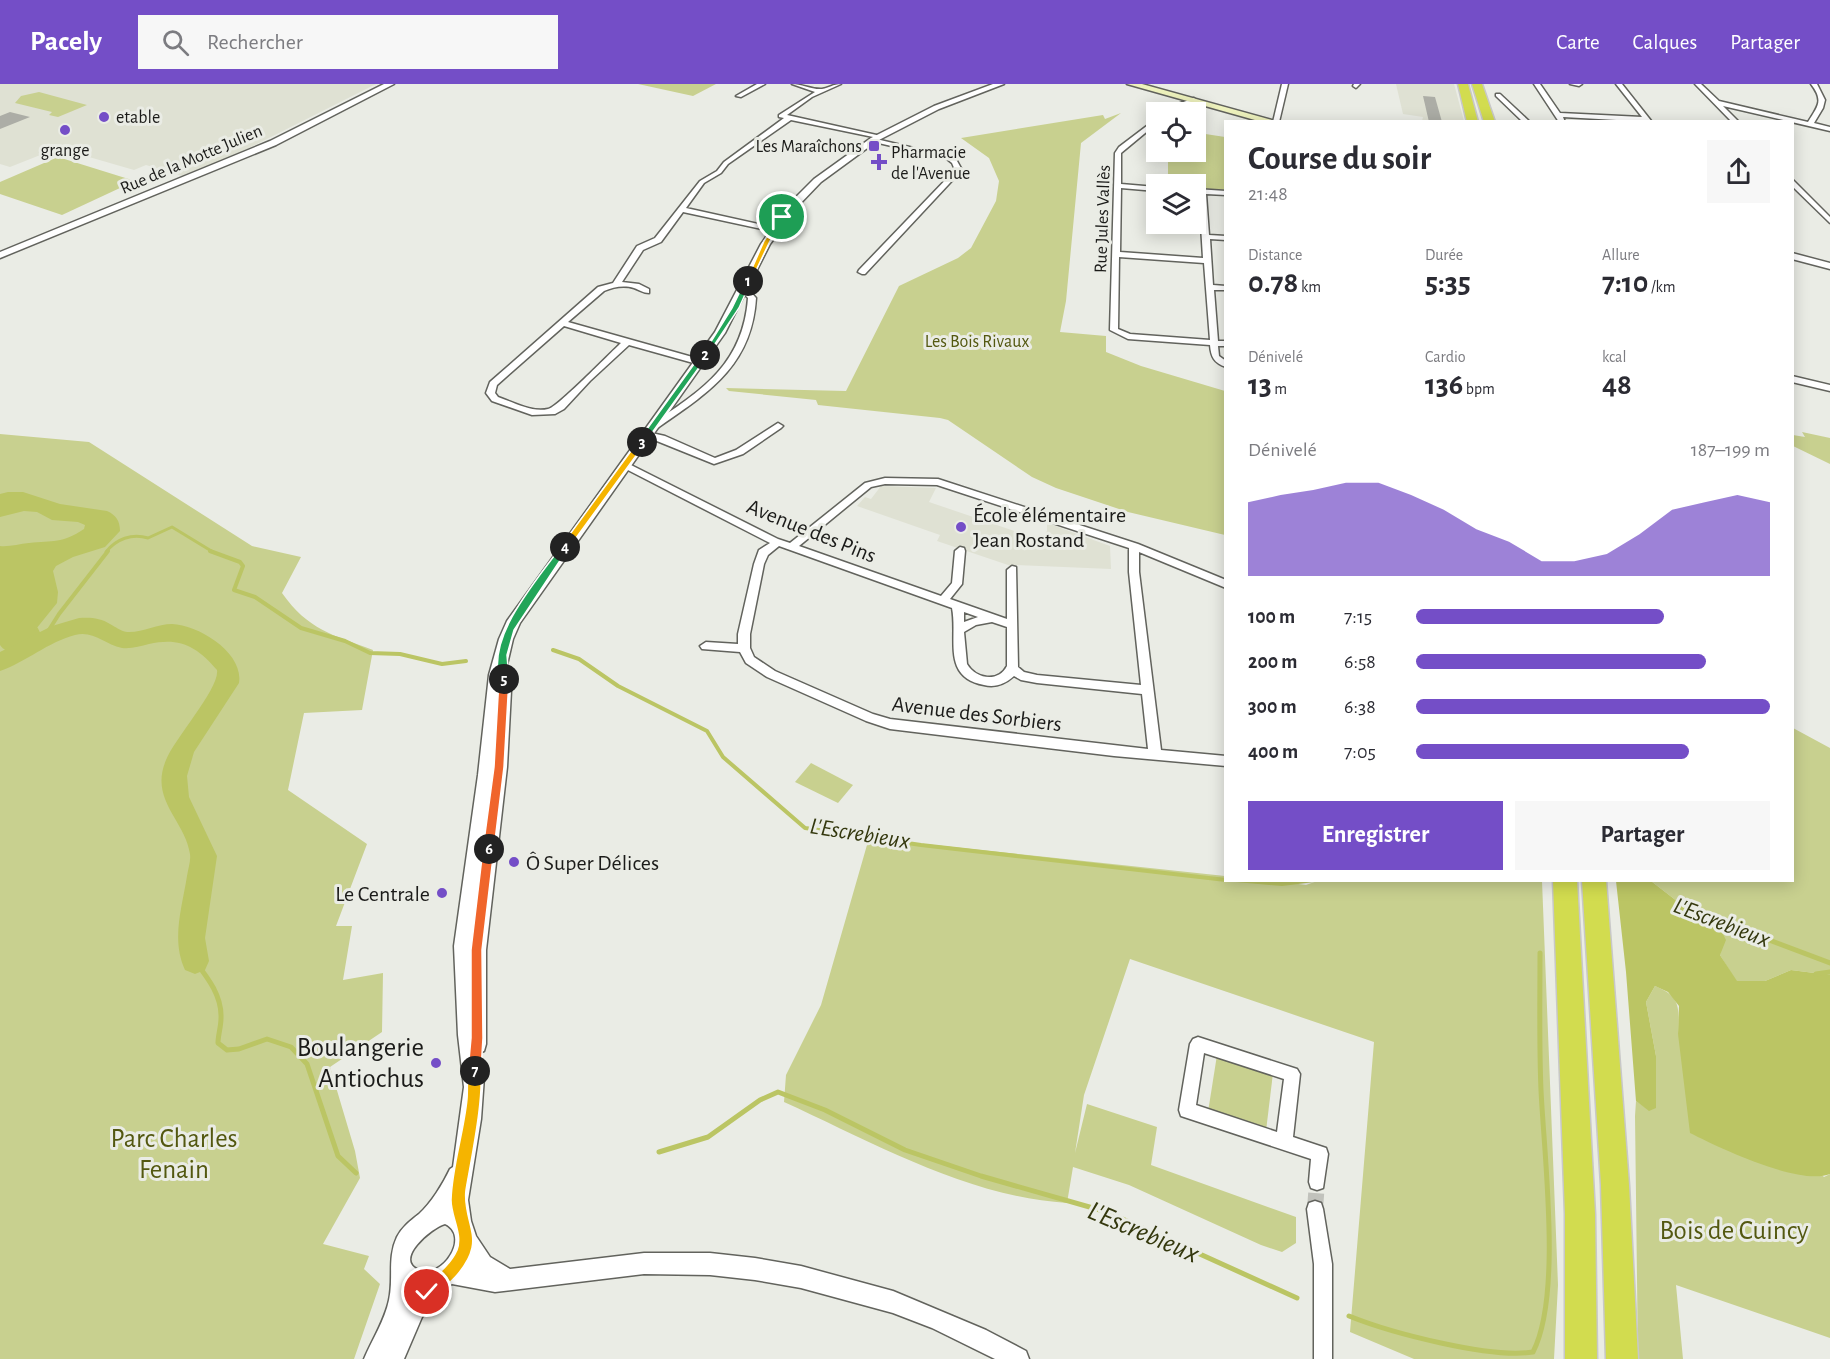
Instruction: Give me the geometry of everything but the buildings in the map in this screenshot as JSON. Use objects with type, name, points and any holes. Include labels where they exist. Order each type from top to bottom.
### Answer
[{"type":"highway","points":[[1463,84],[1472,120]]},
{"type":"highway","points":[[1477,84],[1489,120]]},
{"type":"highway","points":[[1565,882],[1580,1214],[1581,1359]]},
{"type":"highway","points":[[1594,882],[1615,1185],[1622,1359]]},
{"type":"main road","points":[[1132,84],[1269,120]]},
{"type":"street","name":"Rue de la Motte Julien","points":[[0,255],[273,143],[390,84]]},
{"type":"street","points":[[739,96],[762,84]]},
{"type":"street","points":[[795,84],[819,91]]},
{"type":"street","points":[[838,84],[819,91],[781,116],[879,136],[949,158],[957,164],[959,170],[862,272]]},
{"type":"street","points":[[393,1359],[414,1309],[461,1258],[464,1231],[458,1200],[474,1086],[467,1035],[462,954],[486,775],[496,675],[508,635],[517,615],[700,362],[744,290],[773,230],[793,204],[810,188],[879,136],[956,99],[1000,84]]},
{"type":"street","points":[[1276,120],[1285,84]]},
{"type":"street","points":[[1537,84],[1560,118],[1648,120]]},
{"type":"street","points":[[1573,84],[1579,84]]},
{"type":"street","points":[[1619,84],[1648,120]]},
{"type":"street","points":[[1698,84],[1734,120]]},
{"type":"street","points":[[1810,124],[1828,99],[1814,84]]},
{"type":"street","points":[[1498,95],[1525,120]]},
{"type":"street","points":[[1176,102],[1178,96]]},
{"type":"street","points":[[1189,102],[1194,100]]},
{"type":"street","points":[[1719,103],[1793,120]]},
{"type":"street","points":[[616,285],[638,249],[658,240],[702,182],[719,172],[724,164],[789,118]]},
{"type":"street","points":[[1794,120],[1830,129]]},
{"type":"street","name":"Rue Jules Vallès","points":[[1146,129],[1119,150],[1114,328],[1119,334],[1215,343]]},
{"type":"street","points":[[1794,183],[1830,221]]},
{"type":"street","points":[[1118,186],[1146,188]]},
{"type":"street","points":[[1206,192],[1224,193]]},
{"type":"street","points":[[681,209],[773,230]]},
{"type":"street","points":[[1205,234],[1215,357],[1224,364]]},
{"type":"street","points":[[1205,237],[1224,238]]},
{"type":"street","points":[[1116,254],[1207,261]]},
{"type":"street","points":[[1794,257],[1829,266]]},
{"type":"street","points":[[627,342],[555,411],[538,413],[492,397],[489,391],[491,386],[601,290],[616,285],[641,287],[646,291]]},
{"type":"street","points":[[1209,287],[1224,288]]},
{"type":"street","points":[[650,431],[718,376],[737,355],[750,325],[752,298],[744,290]]},
{"type":"street","points":[[561,323],[700,362]]},
{"type":"street","points":[[1215,343],[1224,344]]},
{"type":"street","points":[[1794,379],[1830,388]]},
{"type":"street","points":[[650,431],[714,461],[740,451],[778,426]]},
{"type":"street","name":"Avenue des Pins","points":[[625,465],[778,542],[991,618]]},
{"type":"street","points":[[791,547],[865,487],[880,482],[895,481],[947,484],[1134,546],[1224,583]]},
{"type":"street","points":[[706,646],[744,648],[744,634],[761,557],[778,542]]},
{"type":"street","points":[[1134,546],[1134,572],[1155,756]]},
{"type":"street","points":[[943,600],[957,584],[960,551]]},
{"type":"street","points":[[957,605],[960,629],[959,660],[966,673],[989,682],[1006,676],[1013,669],[1012,570]]},
{"type":"street","points":[[960,629],[973,622],[991,618],[1013,625]]},
{"type":"street","name":"Avenue des Sorbiers","points":[[744,648],[750,660],[764,671],[880,722],[1155,756],[1224,761]]},
{"type":"street","points":[[1013,669],[1021,676],[1037,679],[1146,690]]},
{"type":"street","points":[[1284,1142],[1292,1074],[1198,1044],[1187,1110],[1320,1154],[1317,1182]]},
{"type":"street","points":[[375,1359],[400,1302],[404,1268],[402,1255],[408,1238],[451,1190],[464,1159]]},
{"type":"street","points":[[1315,1209],[1323,1264],[1323,1359]]},
{"type":"street","points":[[429,1217],[445,1214],[454,1217],[482,1265],[498,1276],[512,1279]]},
{"type":"street","points":[[404,1268],[408,1276],[420,1282],[461,1273],[492,1281],[662,1263],[726,1266],[778,1274],[870,1296],[939,1320],[980,1338],[1018,1359]]},
{"type":"shaded area","points":[[0,84],[376,84],[243,151],[182,176],[146,165],[134,170],[58,148],[10,167],[0,164]]},
{"type":"shaded area","points":[[1396,84],[1454,84],[1464,120],[1422,120],[1423,117],[1403,114]]},
{"type":"shaded area","name":"École élémentaire Jean Rostand","points":[[881,486],[936,488],[929,502],[1041,540],[1047,531],[1047,523],[1110,546],[1111,569],[1016,565],[1014,567],[937,541],[940,535],[857,506],[865,497],[871,499]]},
{"type":"shaded area","points":[[23,492],[60,504],[107,511],[117,519],[120,531],[105,547],[73,557],[56,566],[53,571],[58,592],[57,603],[36,629],[37,644],[13,652],[0,645],[0,546],[63,539],[84,529],[85,525],[78,522],[52,520],[37,512],[24,511],[0,517],[0,494]]},
{"type":"shaded area","points":[[1616,882],[1652,882],[1700,919],[1722,932],[1726,940],[1720,955],[1737,981],[1765,981],[1791,970],[1830,975],[1830,1174],[1799,1175],[1780,1170],[1739,1156],[1690,1133],[1678,1034],[1679,1006],[1668,992],[1655,986],[1646,1002],[1656,1056],[1656,1108],[1649,1111],[1636,1101]]},
{"type":"green space","points":[[638,84],[716,84],[693,96]]},
{"type":"green space","points":[[39,92],[87,105],[58,117],[49,115],[52,112],[15,103],[21,96]]},
{"type":"green space","name":"Les Bois Rivaux","points":[[1121,113],[1081,143],[1066,301],[1060,332],[1106,336],[1106,352],[1141,366],[1224,391],[1224,535],[1128,512],[1056,488],[1032,477],[948,420],[818,405],[816,400],[729,391],[726,388],[846,391],[899,286],[958,258],[971,248],[996,201],[999,181],[989,158],[961,138],[1103,115],[1105,119]]},
{"type":"green space","points":[[1206,134],[1224,137],[1224,190],[1206,189],[1206,174],[1168,174],[1168,162],[1206,162]]},
{"type":"green space","points":[[58,157],[135,181],[62,215],[0,194],[0,182]]},
{"type":"green space","points":[[1802,432],[1830,438],[1830,464],[1794,446],[1794,435],[1805,437]]},
{"type":"green space","name":"Parc Charles Fenain","points":[[0,434],[89,442],[252,546],[301,557],[282,593],[302,615],[322,630],[373,650],[362,710],[304,713],[288,790],[367,844],[336,926],[352,926],[343,980],[383,973],[382,1032],[330,1067],[355,1151],[360,1178],[323,1244],[369,1256],[364,1269],[380,1284],[354,1359],[0,1359]]},
{"type":"green space","points":[[1794,729],[1830,748],[1830,975],[1791,970],[1765,981],[1736,981],[1720,955],[1722,932],[1700,919],[1652,882],[1794,882]]},
{"type":"green space","points":[[811,763],[853,785],[838,803],[795,782]]},
{"type":"green space","points":[[869,838],[1224,876],[1224,882],[1283,882],[1306,885],[1314,882],[1542,882],[1558,1285],[1554,1359],[1414,1359],[1350,1332],[1374,1042],[1130,959],[1084,1095],[1075,1153],[1087,1104],[1157,1127],[1151,1165],[1296,1217],[1296,1243],[1282,1252],[1261,1245],[1129,1185],[1073,1167],[1067,1203],[1030,1199],[993,1190],[921,1165],[784,1102],[786,1075],[821,1005]]},
{"type":"green space","name":"Bois de Cuincy","points":[[1655,986],[1670,995],[1677,1005],[1678,1034],[1824,1177],[1830,1174],[1830,1338],[1676,1285],[1683,1359],[1638,1359],[1635,1116],[1636,1101],[1649,1110],[1656,1056],[1646,1002]]},
{"type":"green space","points":[[1217,1055],[1273,1073],[1266,1131],[1208,1112]]},
{"type":"waterway","name":"L'Escrebieux","points":[[106,552],[125,538],[136,536],[148,538],[172,527],[213,552]]},
{"type":"waterway","name":"L'Escrebieux","points":[[36,629],[42,641],[59,614],[108,551]]},
{"type":"waterway","name":"L'Escrebieux","points":[[210,551],[240,562],[243,566],[234,590],[255,597],[301,628],[345,641],[370,653],[400,654],[442,664],[466,661]]},
{"type":"waterway","name":"L'Escrebieux","points":[[0,662],[60,631],[88,625],[125,640],[168,633],[183,634],[196,640],[225,665],[229,674],[228,683],[184,748],[177,762],[174,776],[177,797],[197,836],[204,856],[191,938],[195,961]]},
{"type":"waterway","name":"L'Escrebieux","points":[[553,650],[579,659],[618,686],[707,731],[723,757],[805,828],[921,845],[1224,880]]},
{"type":"waterway","name":"L'Escrebieux","points":[[1259,882],[1282,884],[1298,882]]},
{"type":"waterway","name":"L'Escrebieux","points":[[1682,907],[1830,963]]},
{"type":"waterway","name":"L'Escrebieux","points":[[1349,1316],[1390,1330],[1441,1343],[1492,1352],[1533,1352],[1542,1327],[1549,1262],[1540,1073],[1540,953]]},
{"type":"waterway","name":"L'Escrebieux","points":[[195,961],[209,981],[219,1002],[221,1018],[218,1043],[227,1050],[239,1049],[267,1039],[291,1047],[307,1064],[338,1156],[356,1173]]},
{"type":"waterway","name":"L'Escrebieux","points":[[1816,974],[1830,972]]},
{"type":"waterway","name":"L'Escrebieux","points":[[659,1152],[708,1137],[760,1100],[778,1092],[825,1110],[905,1150],[981,1176],[1107,1212],[1297,1298]]},
{"type":"tunnel","points":[[1315,1209],[1317,1182]]},
{"type":"place","name":"etable","points":[[104,117]]},
{"type":"place","name":"grange","points":[[65,130]]},
{"type":"place","name":"Les Maraîchons","points":[[874,146]]},
{"type":"place","name":"Pharmacie de l'Avenue","points":[[879,162]]},
{"type":"place","name":"École élémentaire Jean Rostand","points":[[961,527]]},
{"type":"place","name":"Ô Super Délices","points":[[514,862]]},
{"type":"place","name":"Le Centrale","points":[[442,893]]},
{"type":"place","name":"Boulangerie Antiochus","points":[[436,1063]]},
{"type":"route","points":[[427,1292],[456,1267],[466,1244],[458,1200],[473,1099],[477,1038],[477,950],[499,767],[504,689],[502,655],[506,639],[522,609],[720,333],[735,308],[767,241],[782,217]]}]
